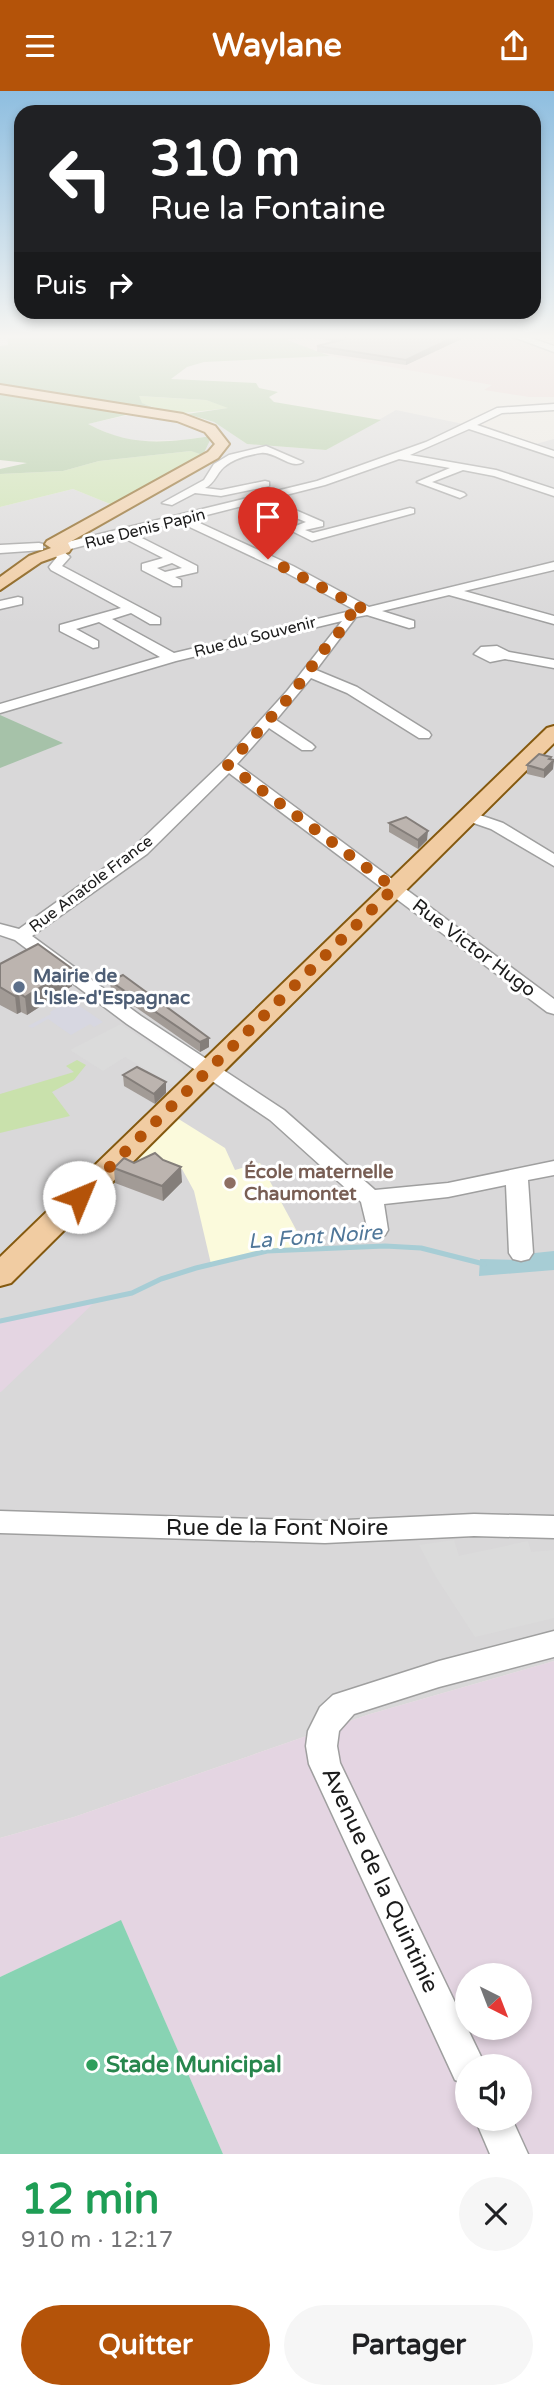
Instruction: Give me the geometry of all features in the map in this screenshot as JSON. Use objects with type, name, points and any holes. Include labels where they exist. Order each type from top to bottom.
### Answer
[{"type":"main road","points":[[0,585],[48,550],[213,454],[222,445],[219,435],[215,432]]},
{"type":"main road","points":[[0,1275],[554,732]]},
{"type":"street","name":"Rue Denis Papin","points":[[0,549],[48,550],[124,534],[286,492],[400,456],[456,432]]},
{"type":"street","points":[[491,432],[554,454]]},
{"type":"street","points":[[168,503],[208,482],[218,465],[242,454],[266,449],[298,462],[277,470],[265,484]]},
{"type":"street","points":[[400,456],[496,473],[554,493]]},
{"type":"street","points":[[460,495],[422,482],[462,467]]},
{"type":"street","points":[[194,490],[221,493],[265,484],[286,492]]},
{"type":"street","points":[[260,499],[336,530]]},
{"type":"street","points":[[317,523],[293,529],[312,537],[410,510]]},
{"type":"street","points":[[182,519],[289,569],[358,611],[409,624]]},
{"type":"street","points":[[124,534],[193,569],[165,576]]},
{"type":"street","points":[[48,550],[64,557],[55,567],[155,621]]},
{"type":"street","points":[[174,559],[146,566],[178,583]]},
{"type":"street","name":"Rue du Souvenir","points":[[0,709],[172,657],[554,566]]},
{"type":"street","points":[[445,591],[554,620]]},
{"type":"street","points":[[0,605],[18,601]]},
{"type":"street","points":[[93,644],[65,628],[132,609]]},
{"type":"street","name":"Rue Anatole France","points":[[22,936],[141,850],[228,765],[268,721],[358,611]]},
{"type":"street","points":[[122,630],[171,617]]},
{"type":"street","points":[[101,618],[172,657]]},
{"type":"street","points":[[503,655],[554,664]]},
{"type":"street","points":[[309,673],[352,690],[424,734]]},
{"type":"street","points":[[268,721],[307,747]]},
{"type":"street","name":"Rue Victor Hugo","points":[[228,765],[554,1008]]},
{"type":"street","points":[[468,816],[497,826],[554,861]]},
{"type":"street","points":[[0,929],[22,936],[37,950],[125,1014],[277,1115],[370,1198],[375,1208],[377,1230]]},
{"type":"street","points":[[370,1198],[448,1190],[554,1168]]},
{"type":"street","points":[[517,1174],[516,1203],[521,1253]]},
{"type":"street","name":"Rue de la Font Noire","points":[[0,1522],[325,1532],[474,1525],[554,1527]]},
{"type":"street","name":"Avenue de la Quintinie","points":[[462,2054],[325,1764],[320,1748],[321,1731],[332,1712],[344,1704],[439,1674],[554,1644]]},
{"type":"street","points":[[498,2131],[509,2154]]},
{"type":"shaded area","points":[[106,432],[229,432],[247,444],[326,450],[357,432],[491,432],[532,445],[554,439],[554,1661],[370,1714],[74,1817],[0,1838],[0,507],[73,489],[115,506],[211,436],[182,440],[126,441]]},
{"type":"shaded area","points":[[0,715],[63,743],[0,768]]},
{"type":"shaded area","points":[[65,996],[103,1022],[94,1027],[90,1024],[71,1035],[48,1019],[32,1028],[28,1026],[51,1014],[50,1012],[60,1006],[55,1002]]},
{"type":"shaded area","points":[[121,1024],[182,1066],[185,1075],[174,1086],[125,1057],[103,1071],[70,1050]]},
{"type":"shaded area","name":"École maternelle Chaumontet","points":[[177,1118],[225,1148],[235,1170],[260,1163],[306,1248],[267,1251],[211,1264],[194,1191],[182,1169],[147,1165],[133,1160]]},
{"type":"shaded area","points":[[96,1301],[1,1392],[0,1392],[0,1321]]},
{"type":"shaded area","points":[[454,1540],[459,1556],[528,1541],[531,1552],[554,1550],[554,1618],[475,1637],[436,1577],[419,1545]]},
{"type":"shaded area","points":[[554,1661],[554,2154],[223,2154],[121,1921],[0,1977],[0,1838],[74,1817],[370,1714]]},
{"type":"green space","points":[[0,432],[107,432],[119,437],[148,441],[212,436],[203,455],[191,451],[99,461],[63,471],[0,474],[0,469],[27,463],[0,460]]},
{"type":"green space","points":[[229,432],[358,432],[326,450],[247,444]]},
{"type":"green space","points":[[191,451],[203,455],[115,506],[73,489],[0,507],[0,474],[63,471],[99,461]]},
{"type":"green space","points":[[77,1060],[86,1065],[74,1080],[52,1092],[70,1116],[0,1133],[0,1094],[74,1072],[66,1066]]},
{"type":"green space","name":"Stade Municipal","points":[[121,1920],[223,2154],[0,2154],[0,1977]]},
{"type":"water","points":[[554,1251],[554,1270],[479,1276],[480,1259],[518,1260],[525,1254]]},
{"type":"building","points":[[539,754],[554,760],[544,770],[527,765]]},
{"type":"building","points":[[406,817],[428,831],[418,840],[389,823]]},
{"type":"building","points":[[38,944],[71,968],[25,997],[19,993],[15,996],[0,987],[0,964]]},
{"type":"building","points":[[123,975],[209,1038],[200,1042],[110,981]]},
{"type":"building","points":[[137,1067],[166,1082],[154,1094],[123,1075]]},
{"type":"building","points":[[155,1153],[163,1160],[181,1167],[162,1186],[114,1168],[124,1158],[134,1163]]},
{"type":"waterway","name":"La Font Noire","points":[[0,1321],[132,1293],[161,1279],[196,1268],[267,1251],[385,1246],[421,1248],[484,1264]]},
{"type":"place","name":"Mairie de L'Isle-d'Espagnac","points":[[19,987]]},
{"type":"place","name":"École maternelle Chaumontet","points":[[230,1183]]},
{"type":"place","name":"Stade Municipal","points":[[92,2065]]},
{"type":"route","points":[[79,1197],[394,888],[228,765],[309,673],[323,651],[349,621],[353,614],[351,613],[365,610],[268,559]]}]
